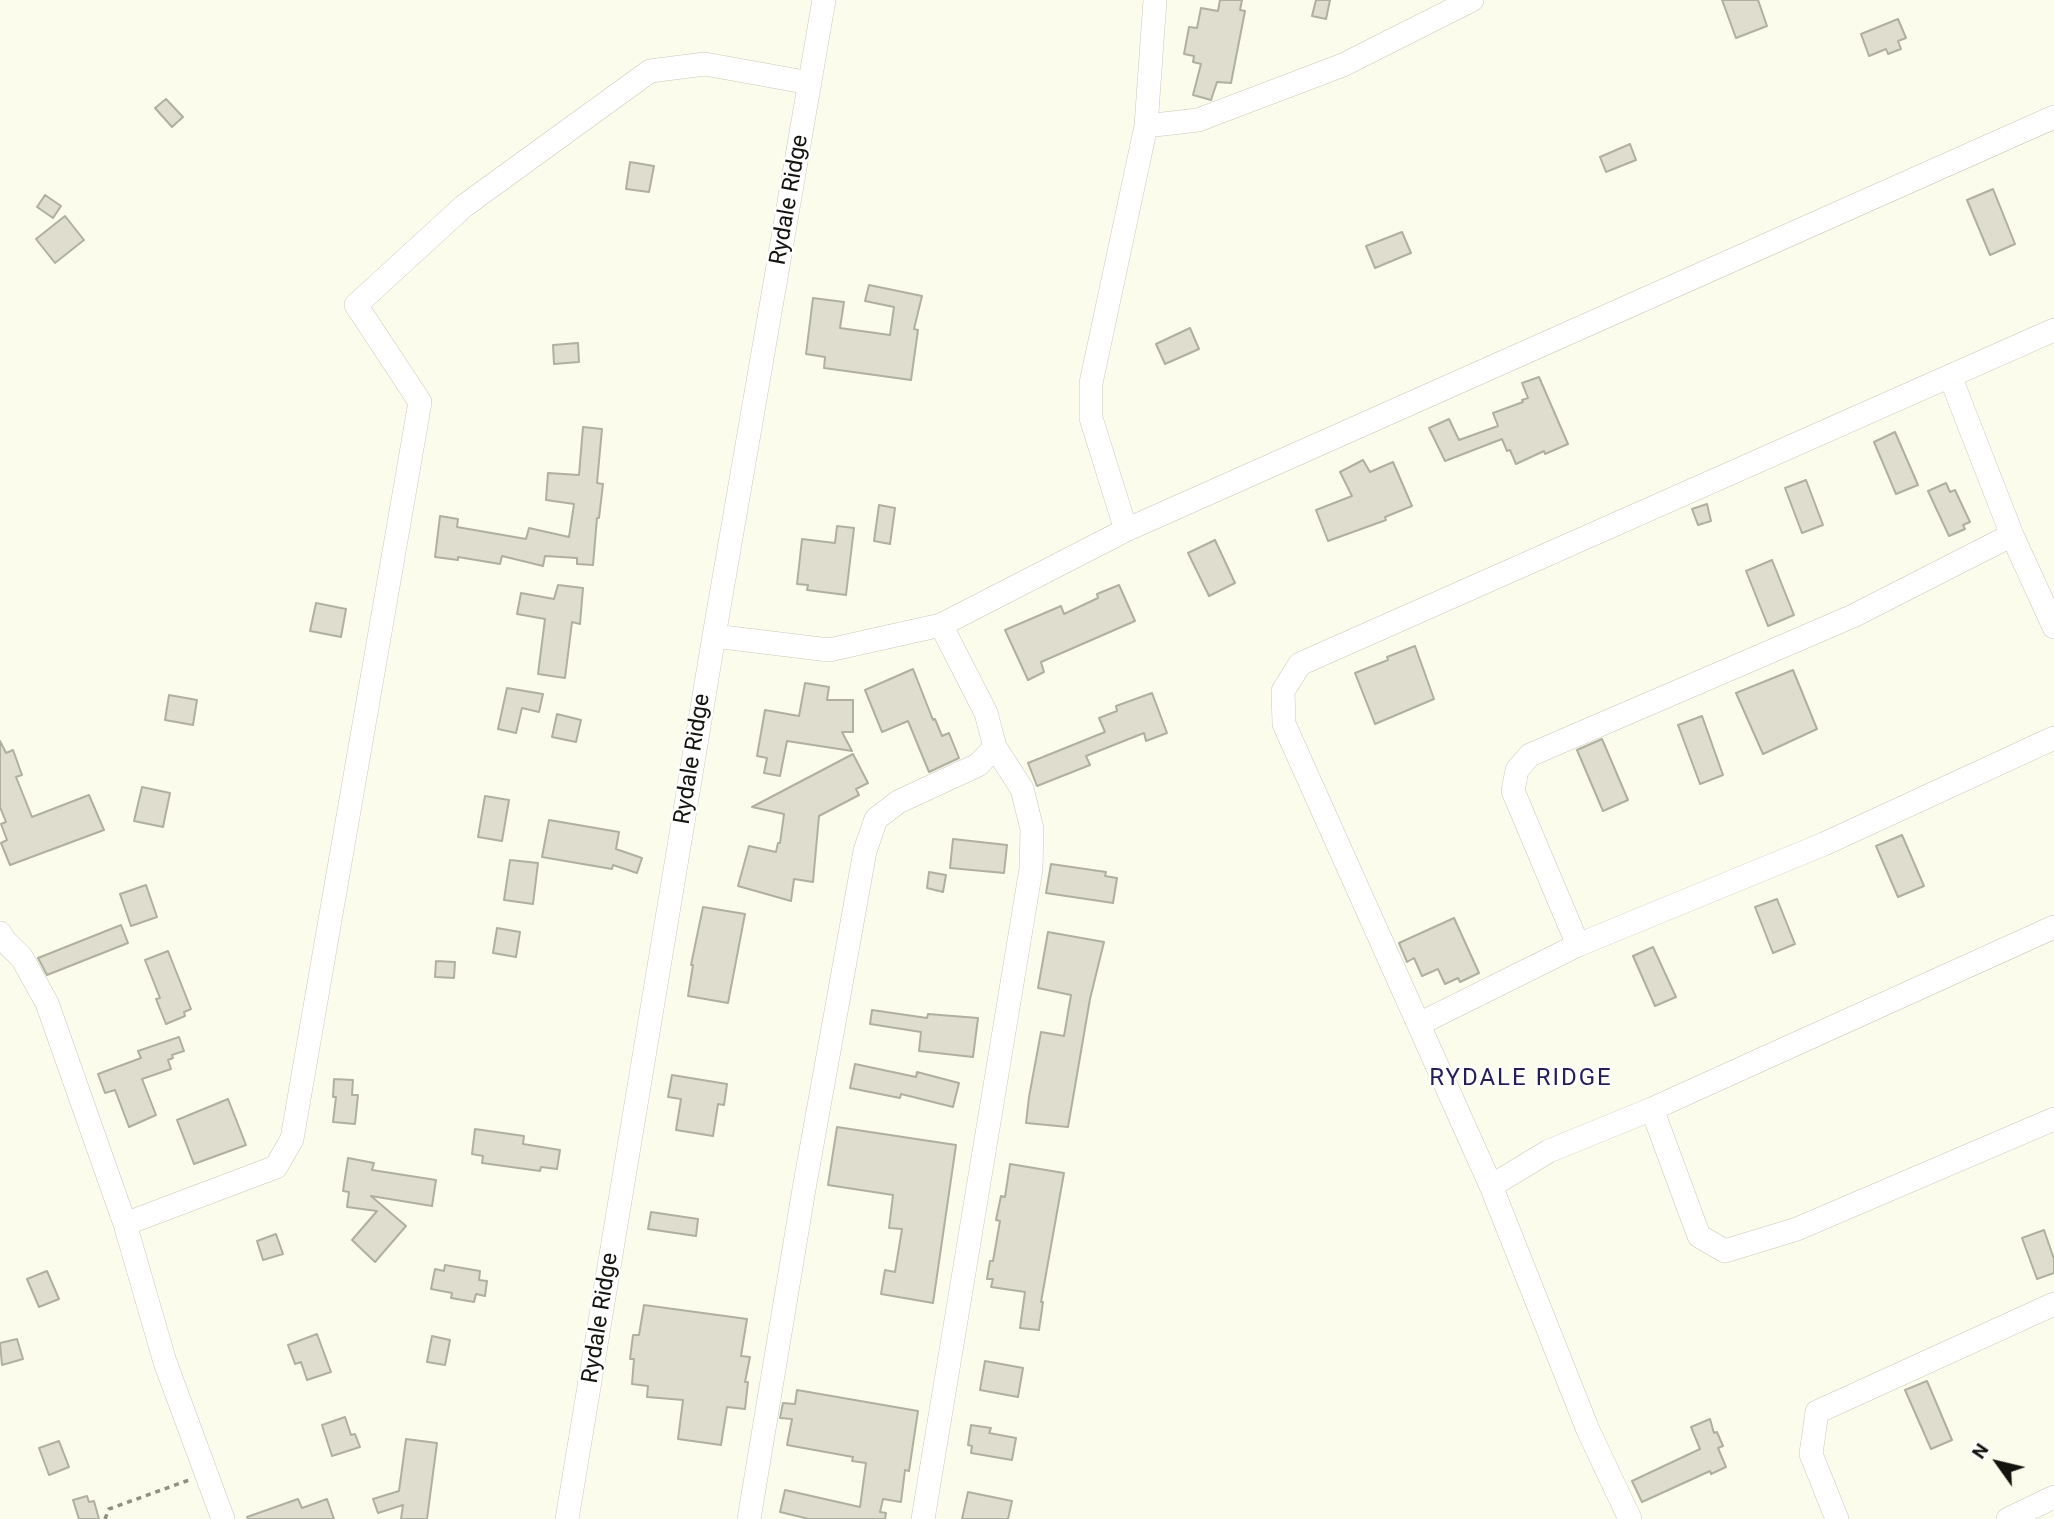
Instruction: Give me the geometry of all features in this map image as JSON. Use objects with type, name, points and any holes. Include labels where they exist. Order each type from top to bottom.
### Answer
[{"type":"street","name":"Rydale Ridge","points":[[567,1519],[714,636],[824,0]]},
{"type":"street","points":[[1126,530],[1091,418],[1091,383],[1146,125],[1156,0]]},
{"type":"street","points":[[1146,125],[1198,120],[1343,65],[1472,0]]},
{"type":"street","points":[[125,1224],[276,1167],[292,1139],[420,402],[356,305],[464,206],[650,71],[705,64],[810,83]]},
{"type":"street","points":[[714,636],[829,650],[941,625],[1126,530],[2054,117]]},
{"type":"street","points":[[1630,1519],[1588,1430],[1491,1186],[1284,724],[1283,691],[1300,664],[2054,330]]},
{"type":"street","points":[[1950,376],[2012,535],[2054,627]]},
{"type":"street","points":[[1578,945],[1513,791],[1517,770],[1530,755],[1853,616],[2012,535]]},
{"type":"street","points":[[923,1519],[1031,869],[1032,829],[1022,789],[995,747],[986,713],[941,625]]},
{"type":"street","points":[[1419,1024],[1578,945],[1824,844],[2054,738]]},
{"type":"street","points":[[749,1519],[804,1189],[865,851],[876,820],[898,802],[978,765],[995,747]]},
{"type":"street","points":[[1491,1186],[1549,1151],[1653,1109],[2054,927]]},
{"type":"street","points":[[0,933],[22,958],[47,1003],[125,1224],[165,1362],[223,1519]]},
{"type":"street","points":[[1653,1109],[1699,1236],[1725,1251],[1797,1229],[2054,1119]]},
{"type":"street","points":[[1838,1519],[1811,1454],[1817,1412],[2054,1304]]},
{"type":"street","points":[[2008,1519],[2054,1497]]},
{"type":"path","points":[[105,1519],[109,1509],[207,1474]]},
{"type":"building","points":[[1220,0],[1242,0],[1240,10],[1245,11],[1231,83],[1217,82],[1211,100],[1193,95],[1201,64],[1193,62],[1194,56],[1184,54],[1189,27],[1197,28],[1201,8],[1218,11]]},
{"type":"building","points":[[1316,0],[1330,0],[1326,19],[1312,16]]},
{"type":"building","points":[[1722,0],[1758,0],[1767,26],[1736,38]]},
{"type":"building","points":[[1898,19],[1906,38],[1898,41],[1901,49],[1888,54],[1886,49],[1869,56],[1861,34]]},
{"type":"building","points":[[166,99],[183,117],[172,127],[155,108]]},
{"type":"building","points":[[1630,144],[1636,160],[1606,172],[1600,157]]},
{"type":"building","points":[[630,162],[654,166],[649,192],[626,189]]},
{"type":"building","points":[[1993,189],[2015,244],[1990,255],[1967,200]]},
{"type":"building","points":[[45,195],[61,206],[53,218],[37,207]]},
{"type":"building","points":[[65,216],[84,240],[55,263],[36,239]]},
{"type":"building","points":[[1402,232],[1411,253],[1375,268],[1366,246]]},
{"type":"building","points":[[869,285],[922,296],[914,329],[918,330],[911,380],[824,368],[825,357],[806,354],[813,298],[844,302],[840,328],[890,335],[894,307],[865,301]]},
{"type":"building","points":[[1190,328],[1199,349],[1165,364],[1156,344]]},
{"type":"building","points":[[578,343],[579,362],[554,364],[553,345]]},
{"type":"building","points":[[1539,377],[1568,444],[1516,464],[1502,439],[1445,461],[1429,428],[1449,419],[1459,440],[1498,426],[1493,413],[1523,402],[1522,400],[1528,398],[1522,383]]},
{"type":"building","points":[[583,427],[602,429],[597,483],[603,484],[593,565],[577,564],[577,558],[545,556],[543,566],[502,556],[500,564],[458,557],[458,560],[435,557],[440,516],[458,519],[457,527],[526,539],[529,528],[569,537],[574,504],[546,500],[548,473],[579,475]]},
{"type":"building","points":[[1895,432],[1918,485],[1896,494],[1874,442]]},
{"type":"building","points":[[1363,460],[1370,472],[1393,462],[1412,506],[1385,517],[1386,520],[1328,541],[1316,510],[1352,496],[1340,472]]},
{"type":"building","points":[[1806,480],[1823,525],[1802,533],[1785,488]]},
{"type":"building","points":[[1946,483],[1950,492],[1955,490],[1970,522],[1963,525],[1965,529],[1949,536],[1928,491]]},
{"type":"building","points":[[1707,504],[1711,521],[1698,525],[1692,509]]},
{"type":"building","points":[[879,505],[895,508],[890,544],[874,541]]},
{"type":"building","points":[[837,526],[854,528],[846,595],[807,590],[808,585],[797,584],[802,539],[835,543]]},
{"type":"building","points":[[1215,540],[1235,583],[1209,596],[1188,553]]},
{"type":"building","points":[[1772,560],[1794,615],[1768,626],[1746,571]]},
{"type":"building","points":[[558,585],[583,588],[580,624],[572,622],[565,678],[538,674],[545,619],[517,614],[521,593],[554,599]]},
{"type":"building","points":[[1119,585],[1135,621],[1041,662],[1044,672],[1028,680],[1005,630],[1061,606],[1064,614],[1098,598],[1097,594]]},
{"type":"building","points":[[316,603],[346,609],[341,637],[310,631]]},
{"type":"building","points":[[1415,646],[1434,699],[1375,724],[1355,673]]},
{"type":"building","points":[[913,669],[933,720],[935,719],[942,736],[949,733],[959,758],[929,772],[908,721],[882,732],[865,690]]},
{"type":"building","points":[[1793,670],[1817,729],[1763,754],[1736,693]]},
{"type":"building","points":[[805,683],[829,687],[827,700],[853,700],[853,732],[842,732],[852,751],[787,741],[780,776],[764,773],[767,758],[757,756],[765,710],[799,716]]},
{"type":"building","points":[[507,688],[543,694],[539,712],[522,708],[516,733],[498,729]]},
{"type":"building","points":[[1152,693],[1167,733],[1146,741],[1144,733],[1086,756],[1090,765],[1037,786],[1028,763],[1105,732],[1099,718],[1117,711],[1116,706]]},
{"type":"building","points":[[169,695],[197,700],[193,725],[165,720]]},
{"type":"building","points":[[557,714],[581,720],[576,742],[552,737]]},
{"type":"building","points":[[1702,716],[1723,775],[1700,784],[1678,725]]},
{"type":"building","points":[[1602,739],[1628,800],[1603,811],[1577,750]]},
{"type":"building","points":[[0,741],[6,753],[13,750],[22,775],[16,777],[32,817],[89,795],[104,830],[10,865],[1,843],[7,840],[1,824],[6,822],[0,807]]},
{"type":"building","points":[[853,754],[868,783],[856,789],[859,795],[819,816],[813,882],[794,879],[791,901],[738,886],[749,846],[776,852],[780,843],[784,814],[752,807]]},
{"type":"building","points":[[142,787],[170,793],[163,827],[134,821]]},
{"type":"building","points":[[485,796],[509,800],[502,841],[478,837]]},
{"type":"building","points":[[549,820],[619,832],[616,849],[642,858],[637,873],[613,865],[612,869],[542,857]]},
{"type":"building","points":[[1902,835],[1924,886],[1898,897],[1876,846]]},
{"type":"building","points":[[953,839],[1007,845],[1004,873],[950,868]]},
{"type":"building","points":[[510,860],[538,863],[533,904],[504,900]]},
{"type":"building","points":[[1051,864],[1106,872],[1105,876],[1117,878],[1113,903],[1046,893]]},
{"type":"building","points":[[929,872],[946,875],[943,892],[927,888]]},
{"type":"building","points":[[146,885],[157,917],[131,926],[120,894]]},
{"type":"building","points":[[1777,899],[1795,944],[1773,953],[1755,907]]},
{"type":"building","points":[[703,907],[745,914],[728,1003],[688,996],[691,965]]},
{"type":"building","points":[[1454,918],[1479,973],[1460,982],[1458,978],[1445,984],[1438,969],[1422,976],[1414,958],[1407,962],[1399,943]]},
{"type":"building","points":[[121,925],[128,943],[47,975],[38,958]]},
{"type":"building","points":[[497,928],[520,932],[516,957],[493,953]]},
{"type":"building","points":[[1048,932],[1104,942],[1090,999],[1068,1127],[1026,1123],[1041,1032],[1064,1036],[1071,995],[1038,988]]},
{"type":"building","points":[[1653,947],[1676,997],[1655,1006],[1633,956]]},
{"type":"building","points":[[168,951],[191,1009],[184,1012],[185,1016],[166,1024],[156,999],[160,998],[145,960]]},
{"type":"building","points":[[436,961],[455,962],[454,978],[435,977]]},
{"type":"building","points":[[872,1010],[927,1018],[928,1014],[978,1018],[973,1057],[919,1051],[921,1032],[870,1024]]},
{"type":"building","points":[[179,1037],[184,1051],[172,1055],[173,1058],[168,1060],[171,1069],[142,1079],[156,1115],[129,1127],[115,1090],[105,1093],[98,1074],[141,1058],[138,1051]]},
{"type":"building","points":[[855,1064],[916,1077],[917,1072],[959,1083],[953,1107],[901,1094],[900,1098],[850,1088]]},
{"type":"building","points":[[672,1075],[727,1084],[724,1105],[718,1104],[713,1136],[676,1130],[681,1099],[668,1097]]},
{"type":"building","points":[[334,1079],[353,1080],[352,1095],[358,1095],[355,1124],[333,1122],[336,1097],[333,1097]]},
{"type":"building","points":[[228,1099],[246,1145],[194,1164],[177,1120]]},
{"type":"building","points":[[837,1127],[956,1145],[933,1303],[881,1294],[885,1270],[895,1272],[902,1229],[889,1228],[893,1195],[828,1185]]},
{"type":"building","points":[[475,1129],[524,1136],[523,1144],[560,1150],[557,1169],[541,1167],[540,1171],[482,1163],[483,1156],[472,1154]]},
{"type":"building","points":[[348,1158],[374,1163],[372,1170],[436,1180],[432,1206],[371,1196],[406,1226],[375,1262],[352,1240],[377,1211],[347,1207],[349,1192],[343,1191]]},
{"type":"building","points":[[1010,1164],[1064,1173],[1041,1302],[1039,1330],[1020,1328],[1025,1292],[991,1287],[993,1279],[987,1279],[1000,1221],[996,1220],[1001,1196],[1005,1197]]},
{"type":"building","points":[[651,1212],[698,1219],[696,1236],[648,1229]]},
{"type":"building","points":[[2044,1230],[2054,1259],[2054,1273],[2037,1279],[2022,1238]]},
{"type":"building","points":[[276,1234],[283,1254],[263,1260],[257,1241]]},
{"type":"building","points":[[445,1265],[480,1271],[479,1280],[487,1281],[485,1296],[476,1294],[474,1302],[451,1298],[452,1293],[431,1289],[435,1269],[444,1271]]},
{"type":"building","points":[[47,1271],[59,1299],[39,1307],[27,1279]]},
{"type":"building","points":[[644,1305],[747,1319],[741,1356],[750,1357],[745,1382],[748,1382],[745,1409],[727,1407],[721,1445],[678,1439],[683,1400],[647,1397],[648,1386],[632,1384],[634,1359],[630,1359],[633,1335],[639,1335]]},
{"type":"building","points":[[317,1334],[331,1372],[307,1380],[301,1362],[295,1364],[288,1345]]},
{"type":"building","points":[[432,1336],[450,1340],[445,1365],[427,1362]]},
{"type":"building","points":[[17,1339],[23,1359],[2,1365],[0,1343]]},
{"type":"building","points":[[985,1361],[1023,1368],[1018,1397],[980,1390]]},
{"type":"building","points":[[1927,1381],[1952,1440],[1931,1449],[1905,1390]]},
{"type":"building","points":[[797,1390],[918,1411],[909,1471],[905,1470],[901,1502],[883,1499],[880,1512],[886,1513],[885,1519],[809,1519],[780,1512],[785,1490],[860,1507],[866,1463],[852,1461],[853,1457],[787,1445],[792,1419],[780,1418],[783,1403],[795,1404]]},
{"type":"building","points":[[345,1417],[351,1435],[355,1434],[360,1447],[332,1456],[322,1425]]},
{"type":"building","points":[[1710,1419],[1714,1433],[1717,1432],[1723,1446],[1718,1448],[1726,1467],[1711,1474],[1710,1471],[1642,1502],[1632,1481],[1700,1449],[1691,1427]]},
{"type":"building","points":[[971,1425],[991,1428],[989,1433],[1016,1438],[1012,1460],[971,1453],[972,1446],[968,1445]]},
{"type":"building","points":[[406,1439],[437,1443],[427,1519],[401,1519],[403,1505],[378,1513],[373,1499],[399,1491]]},
{"type":"building","points":[[59,1441],[69,1467],[49,1475],[39,1448]]},
{"type":"building","points":[[968,1492],[1012,1501],[1008,1519],[962,1519]]},
{"type":"building","points":[[87,1496],[89,1502],[94,1501],[99,1519],[79,1519],[73,1500]]},
{"type":"building","points":[[298,1499],[302,1508],[327,1499],[334,1519],[247,1517]]},
{"type":"district","name":"RYDALE RIDGE","points":[[1521,1079]]}]
